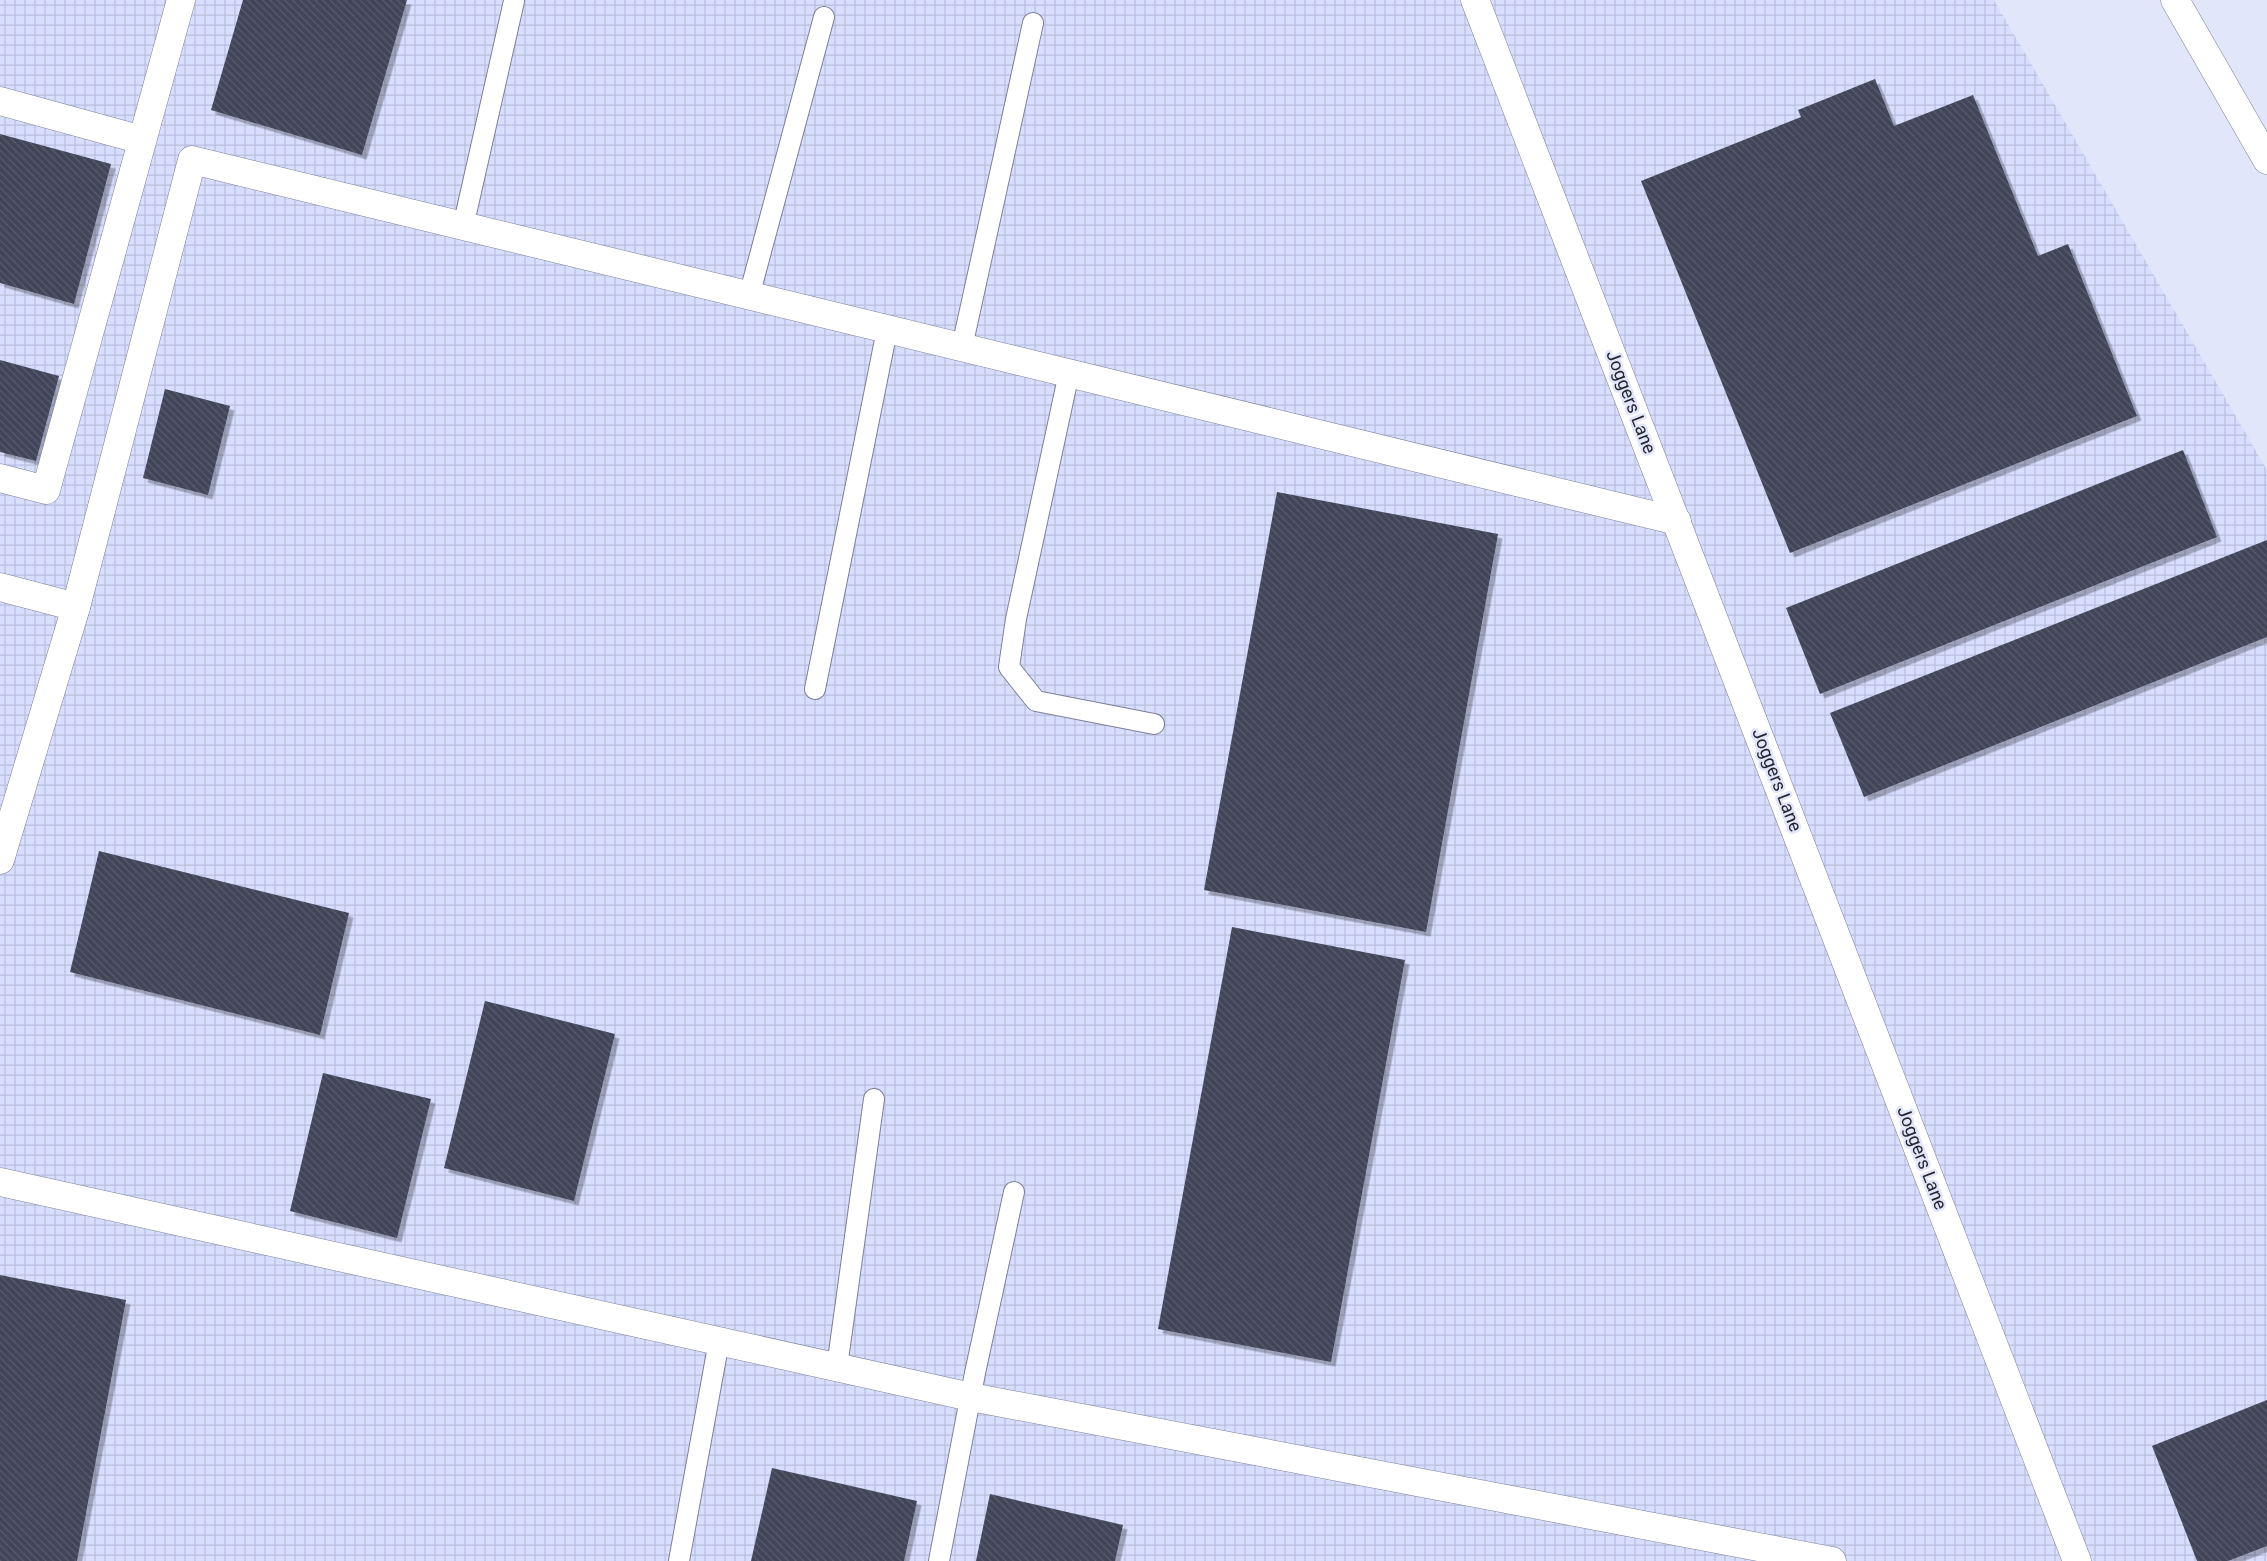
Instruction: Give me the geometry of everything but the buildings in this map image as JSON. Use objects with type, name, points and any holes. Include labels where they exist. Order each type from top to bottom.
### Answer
[{"type":"street","points":[[0,478],[46,490],[181,0]]},
{"type":"street","name":"Joggers Lane","points":[[1475,0],[2077,1561]]},
{"type":"street","points":[[2175,0],[2267,160]]},
{"type":"street","points":[[0,101],[142,140]]},
{"type":"street","points":[[0,860],[76,607],[192,160],[1677,521]]},
{"type":"street","points":[[0,587],[76,607]]},
{"type":"street","points":[[0,1182],[971,1396],[1832,1561]]},
{"type":"lane","points":[[463,226],[514,1]]},
{"type":"lane","points":[[750,296],[824,17]]},
{"type":"lane","points":[[962,347],[1033,23]]},
{"type":"lane","points":[[815,690],[887,330]]},
{"type":"lane","points":[[1069,373],[1016,619],[1009,667],[1036,701],[1154,724]]},
{"type":"lane","points":[[837,1367],[874,1098]]},
{"type":"lane","points":[[939,1561],[971,1396],[1014,1192]]},
{"type":"lane","points":[[679,1561],[719,1341]]},
{"type":"shaded area","points":[[0,0],[1994,0],[2267,470],[2267,1561],[0,1561]]}]
